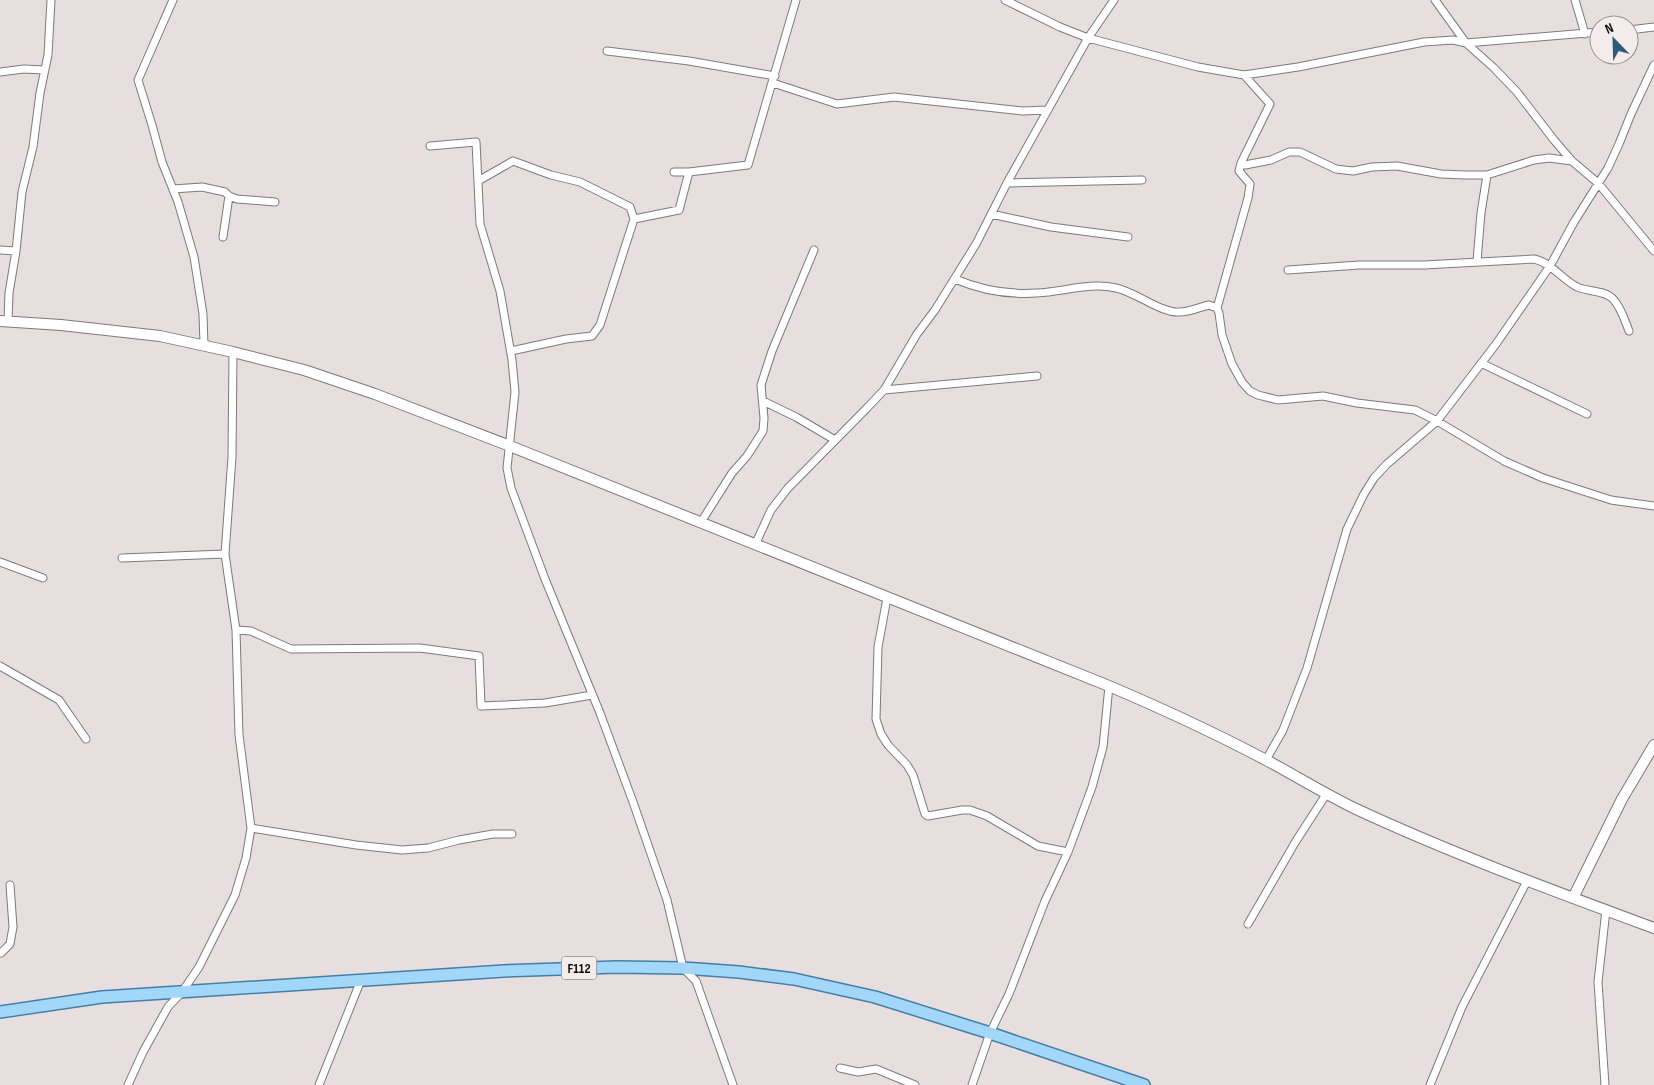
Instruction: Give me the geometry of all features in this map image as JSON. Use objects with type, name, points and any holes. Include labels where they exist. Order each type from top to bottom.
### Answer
[{"type":"main road","points":[[4,321],[113,329],[160,336],[304,370],[374,394],[510,446],[887,598],[998,640],[1169,711],[1353,807],[1404,831],[1528,881],[1654,928]]},
{"type":"main road","points":[[1573,898],[1622,799],[1654,745]]},
{"type":"main road","name":"F112","points":[[0,1012],[102,997],[361,980],[504,971],[617,967],[683,968],[739,972],[812,983],[875,996],[1144,1085]]},
{"type":"street","points":[[4,321],[16,251],[22,192],[33,148],[48,54],[51,0]]},
{"type":"street","points":[[173,0],[138,80],[162,162],[178,202],[194,257],[203,314],[204,345]]},
{"type":"street","points":[[674,172],[748,165],[796,0]]},
{"type":"street","points":[[1005,0],[1060,27],[1088,38],[1198,67],[1244,75],[1298,67],[1424,42],[1453,40],[1466,43],[1589,33]]},
{"type":"street","points":[[756,544],[771,510],[788,488],[884,390],[917,334],[976,244],[1007,183],[1088,38],[1114,0]]},
{"type":"street","points":[[1436,0],[1466,43],[1517,92],[1572,161],[1598,183],[1654,251]]},
{"type":"street","points":[[1575,0],[1585,34]]},
{"type":"street","points":[[1639,29],[1654,27]]},
{"type":"street","points":[[607,51],[628,52],[689,61],[774,80],[837,104],[894,97],[1024,111],[1048,110]]},
{"type":"street","points":[[1266,760],[1283,730],[1307,668],[1347,529],[1369,486],[1386,464],[1437,421],[1550,266],[1574,222],[1608,168],[1654,65]]},
{"type":"street","points":[[0,72],[24,69],[44,70]]},
{"type":"street","points":[[1244,75],[1270,104],[1241,163],[1239,171],[1250,184],[1248,198],[1217,308],[1222,335],[1232,364],[1242,382],[1250,391],[1278,400],[1323,396],[1415,410],[1504,461],[1543,478],[1611,500],[1654,506]]},
{"type":"street","points":[[430,146],[476,142],[480,224],[500,291],[511,351],[515,392],[507,468],[511,488],[633,802],[667,900],[683,968],[696,981],[733,1085]]},
{"type":"street","points":[[1241,163],[1245,165],[1271,160],[1289,152],[1300,152],[1336,169],[1353,171],[1372,167],[1397,166],[1441,174],[1487,174],[1534,160],[1549,158],[1572,161]]},
{"type":"street","points":[[478,181],[513,161],[551,175],[580,182],[630,207],[634,219],[600,325],[592,336],[566,339],[511,351]]},
{"type":"street","points":[[634,219],[679,210],[689,172]]},
{"type":"street","points":[[1477,262],[1480,213],[1487,174]]},
{"type":"street","points":[[1007,183],[1142,180]]},
{"type":"street","points":[[173,189],[202,187],[226,192],[229,196],[237,199],[275,202]]},
{"type":"street","points":[[223,237],[229,196]]},
{"type":"street","points":[[991,214],[1051,227],[1128,237]]},
{"type":"street","points":[[0,250],[16,251]]},
{"type":"street","points":[[701,522],[732,473],[752,449],[763,431],[761,385],[766,368],[814,250]]},
{"type":"street","points":[[1288,270],[1359,265],[1424,265],[1542,260],[1558,275],[1578,288],[1604,293],[1614,299],[1629,331]]},
{"type":"street","points":[[955,278],[974,287],[1008,292],[1036,293],[1103,286],[1117,288],[1172,312],[1209,305],[1217,308]]},
{"type":"street","points":[[128,1085],[143,1052],[168,1007],[182,992],[199,967],[235,895],[246,858],[252,828],[239,735],[236,630],[226,554],[232,457],[233,352]]},
{"type":"street","points":[[1481,363],[1587,414]]},
{"type":"street","points":[[884,390],[1037,376]]},
{"type":"street","points":[[763,401],[796,417],[835,440]]},
{"type":"street","points":[[122,558],[226,554]]},
{"type":"street","points":[[0,562],[43,578]]},
{"type":"street","points":[[887,598],[878,647],[876,719],[881,734],[888,746],[907,765],[913,775],[925,814],[928,816],[970,810],[986,816],[1038,846],[1068,852]]},
{"type":"street","points":[[236,630],[250,632],[290,649],[420,648],[479,656],[481,706],[545,703],[592,695]]},
{"type":"street","points":[[0,666],[59,700],[86,739]]},
{"type":"street","points":[[972,1085],[990,1033],[1009,994],[1045,901],[1068,852],[1092,787],[1103,748],[1109,686]]},
{"type":"street","points":[[1248,924],[1296,841],[1327,793]]},
{"type":"street","points":[[252,828],[356,845],[402,850],[428,848],[493,834],[512,834]]},
{"type":"street","points":[[1430,1085],[1462,1007],[1528,881]]},
{"type":"street","points":[[0,955],[10,944],[13,927],[10,885]]},
{"type":"street","points":[[1604,1085],[1598,982],[1606,910]]},
{"type":"street","points":[[319,1085],[361,980]]},
{"type":"street","points":[[840,1068],[858,1072],[876,1069],[915,1085]]}]
